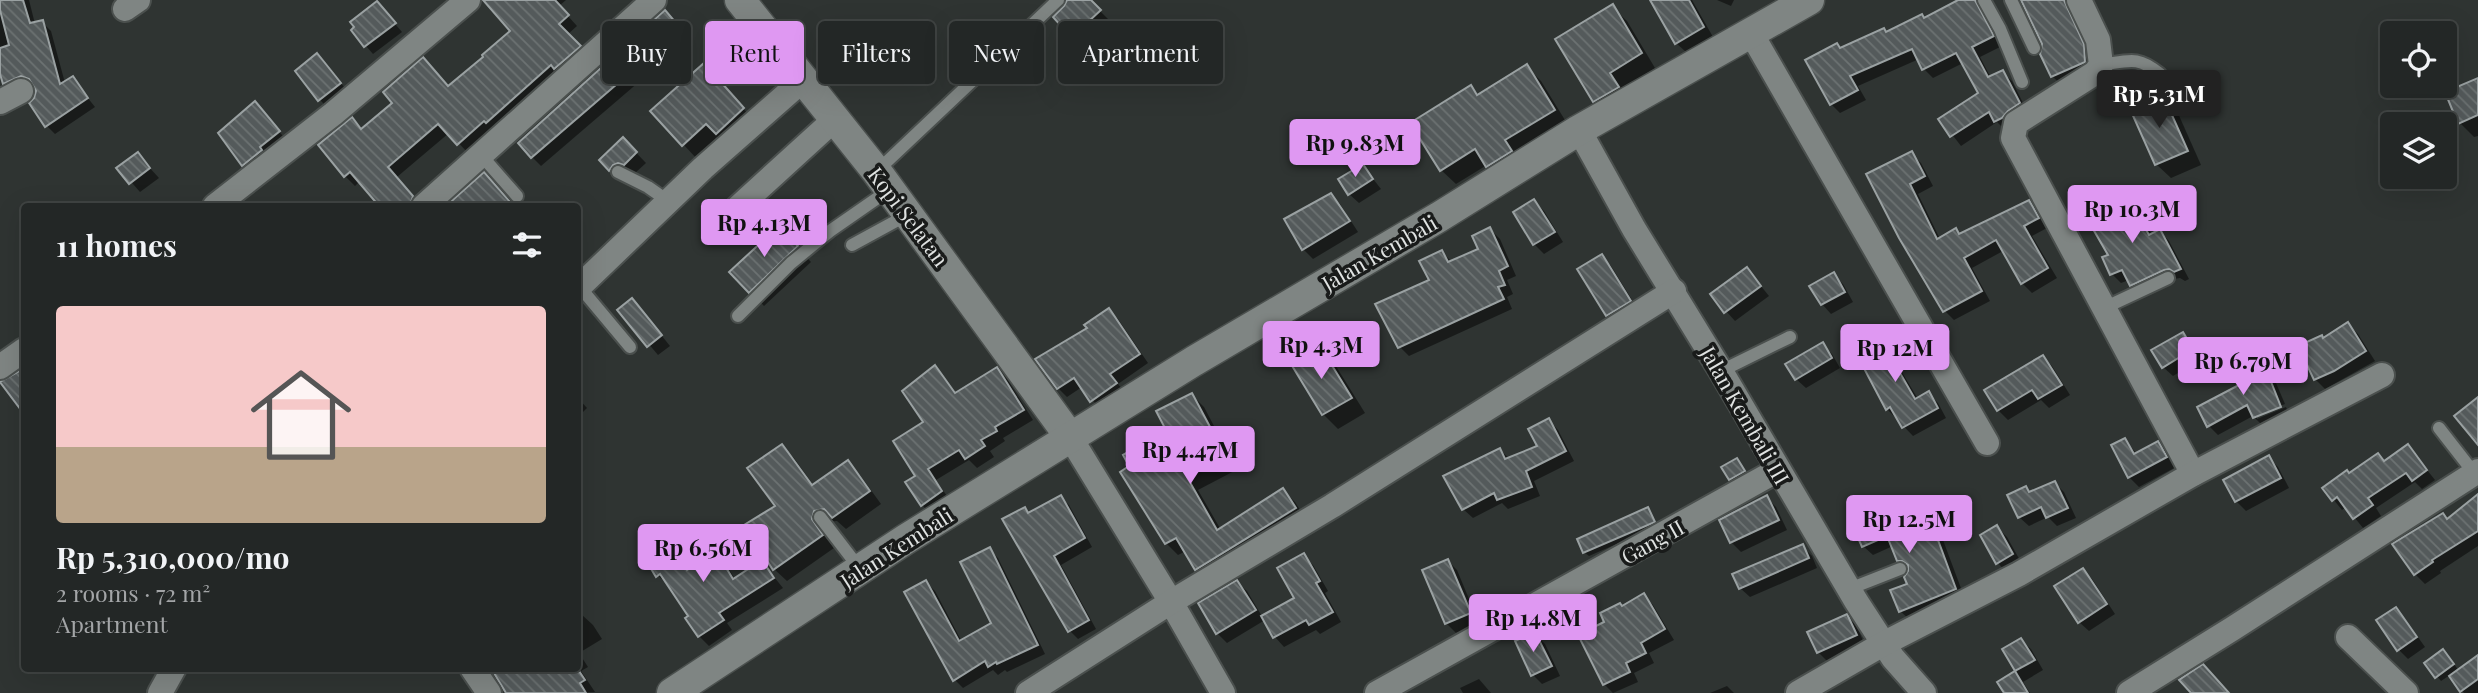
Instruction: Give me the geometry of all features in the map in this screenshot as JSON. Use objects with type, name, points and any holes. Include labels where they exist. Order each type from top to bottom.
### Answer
[{"type":"street","points":[[219,203],[333,114],[468,0]]},
{"type":"street","points":[[427,203],[654,0]]},
{"type":"street","name":"Kopi Selatan","points":[[740,0],[757,21]]},
{"type":"street","name":"Jalan Kembali","points":[[682,690],[860,569],[1194,361],[1439,217],[1579,130],[1809,0]]},
{"type":"street","points":[[2079,0],[2098,40],[2101,65],[2095,73],[2016,123],[2013,138],[2193,474]]},
{"type":"street","points":[[1751,33],[1987,443]]},
{"type":"street","name":"Kopi Selatan","points":[[804,81],[908,214],[1070,438]]},
{"type":"street","points":[[581,284],[668,201],[799,84]]},
{"type":"street","points":[[722,222],[835,119]]},
{"type":"street","name":"Jalan Kembali III","points":[[1579,130],[1634,229],[1674,291],[1849,589],[1883,644],[1924,693]]},
{"type":"street","points":[[1028,693],[1674,291]]},
{"type":"street","points":[[0,368],[21,351]]},
{"type":"street","points":[[1798,693],[1883,644],[2019,574],[2193,474],[2382,375]]},
{"type":"street","points":[[1070,438],[1171,602],[1223,693]]},
{"type":"street","name":"Gang II","points":[[1377,693],[1778,470]]},
{"type":"street","points":[[2129,693],[2476,472]]},
{"type":"street","points":[[2348,636],[2406,693]]},
{"type":"street","points":[[160,693],[172,672]]},
{"type":"street","points":[[475,672],[489,693]]},
{"type":"lane","points":[[737,316],[883,181],[1058,0]]},
{"type":"lane","points":[[1983,0],[2000,29],[2022,82]]},
{"type":"lane","points":[[2011,0],[2034,48]]},
{"type":"lane","points":[[2101,65],[2135,60],[2147,63],[2160,74]]},
{"type":"lane","points":[[481,155],[517,196]]},
{"type":"lane","points":[[618,172],[668,201]]},
{"type":"lane","points":[[852,245],[908,214]]},
{"type":"lane","points":[[2104,308],[2168,278]]},
{"type":"lane","points":[[581,291],[630,348]]},
{"type":"lane","points":[[1721,372],[1790,337]]},
{"type":"lane","points":[[2439,428],[2476,472]]},
{"type":"lane","points":[[820,517],[860,569]]},
{"type":"lane","points":[[1849,589],[1900,569]]},
{"type":"building","points":[[0,0],[23,0],[30,23],[43,20],[60,84],[73,76],[88,98],[45,127],[29,103],[36,91],[29,79],[21,76],[3,84],[0,74],[0,48],[9,45]]},
{"type":"building","points":[[483,0],[555,0],[569,15],[559,24],[581,46],[554,69],[551,65],[457,145],[438,124],[388,167],[413,196],[411,203],[376,203],[350,172],[344,177],[318,145],[352,117],[361,129],[392,103],[383,92],[423,57],[448,86],[510,31]]},
{"type":"building","points":[[1067,0],[1091,0],[1101,10],[1089,21],[1058,23],[1053,17]]},
{"type":"building","points":[[1650,0],[1689,0],[1704,27],[1675,44]]},
{"type":"building","points":[[1958,0],[1975,0],[1994,36],[1972,47],[1988,77],[2003,70],[2020,103],[2002,118],[1994,122],[1989,112],[1950,137],[1938,119],[1978,93],[1956,53],[1922,70],[1912,49],[1850,76],[1858,90],[1830,105],[1805,60],[1837,43],[1840,48],[1884,28],[1886,32],[1922,14],[1924,18]]},
{"type":"building","points":[[2021,0],[2064,0],[2084,44],[2085,62],[2051,77],[2040,54],[2042,44]]},
{"type":"building","points":[[377,1],[396,23],[364,47],[351,30],[354,27],[350,22]]},
{"type":"building","points":[[1613,4],[1642,53],[1610,73],[1619,87],[1593,102],[1555,39]]},
{"type":"building","points":[[665,10],[674,21],[653,21]]},
{"type":"building","points":[[317,53],[341,83],[318,101],[295,71]]},
{"type":"building","points":[[704,63],[705,84],[723,84],[744,108],[716,134],[706,124],[682,146],[650,111],[680,84],[691,84],[691,75]]},
{"type":"building","points":[[1527,64],[1555,110],[1505,140],[1512,151],[1486,167],[1475,149],[1440,171],[1410,123],[1471,85],[1477,95]]},
{"type":"building","points":[[602,67],[602,84],[617,84],[531,158],[518,143]]},
{"type":"building","points":[[2478,78],[2478,115],[2458,124],[2457,112],[2453,112],[2447,98],[2457,98],[2457,87]]},
{"type":"building","points":[[2163,95],[2188,151],[2155,165],[2130,109]]},
{"type":"building","points":[[255,101],[280,131],[242,166],[218,133]]},
{"type":"building","points":[[623,137],[637,152],[624,165],[613,165],[609,171],[599,160]]},
{"type":"building","points":[[1912,151],[1925,176],[1910,184],[1937,239],[1956,228],[1959,234],[2029,200],[2039,218],[2024,226],[2048,268],[2021,284],[1996,240],[1964,258],[1982,291],[1943,312],[1899,238],[1866,174]]},
{"type":"building","points":[[138,152],[150,168],[129,184],[116,168]]},
{"type":"building","points":[[1363,164],[1373,179],[1348,195],[1338,179]]},
{"type":"building","points":[[484,172],[513,203],[449,203]]},
{"type":"building","points":[[1331,193],[1350,221],[1302,250],[1284,219]]},
{"type":"building","points":[[1534,199],[1555,232],[1533,245],[1513,212]]},
{"type":"building","points":[[2129,199],[2149,235],[2160,229],[2181,269],[2174,272],[2164,270],[2130,286],[2122,270],[2110,275],[2102,257],[2108,255],[2089,222]]},
{"type":"building","points":[[779,226],[798,246],[749,293],[729,272]]},
{"type":"building","points":[[1490,227],[1508,266],[1499,271],[1505,285],[1498,287],[1504,299],[1398,348],[1375,304],[1429,280],[1419,261],[1442,250],[1448,262],[1478,249],[1472,236]]},
{"type":"building","points":[[1602,254],[1631,301],[1606,316],[1577,269]]},
{"type":"building","points":[[1747,267],[1761,286],[1724,313],[1710,294]]},
{"type":"building","points":[[1834,272],[1845,292],[1821,305],[1809,286]]},
{"type":"building","points":[[632,298],[662,335],[647,347],[617,310]]},
{"type":"building","points":[[1109,308],[1140,354],[1110,374],[1117,383],[1090,402],[1074,378],[1057,389],[1035,359],[1087,328],[1084,325]]},
{"type":"building","points":[[2348,322],[2366,351],[2314,380],[2298,346],[2322,335],[2323,338]]},
{"type":"building","points":[[2183,332],[2193,349],[2162,368],[2151,350]]},
{"type":"building","points":[[1896,336],[1905,352],[1892,359],[1915,399],[1929,391],[1938,408],[1902,428],[1890,407],[1886,410],[1858,357]]},
{"type":"building","points":[[1823,342],[1832,358],[1795,380],[1785,364]]},
{"type":"building","points":[[1320,346],[1352,398],[1322,415],[1291,364]]},
{"type":"building","points":[[2043,355],[2062,385],[2038,399],[2032,390],[1997,411],[1984,390]]},
{"type":"building","points":[[2264,364],[2281,407],[2253,418],[2247,405],[2207,427],[2197,407],[2239,385],[2235,376]]},
{"type":"building","points":[[935,365],[955,393],[997,367],[1024,410],[995,427],[997,431],[981,440],[985,446],[965,459],[959,450],[928,469],[942,491],[921,506],[905,482],[915,476],[893,441],[923,422],[902,391]]},
{"type":"building","points":[[21,370],[21,410],[0,382]]},
{"type":"building","points":[[1192,393],[1217,440],[1220,439],[1229,455],[1187,477],[1217,530],[1283,488],[1296,508],[1195,570],[1176,538],[1165,544],[1120,472],[1129,466],[1123,455],[1166,430],[1156,411]]},
{"type":"building","points":[[2478,397],[2478,445],[2454,416]]},
{"type":"building","points":[[1549,418],[1566,451],[1526,471],[1532,487],[1497,500],[1494,493],[1462,510],[1443,476],[1500,448],[1505,459],[1537,446],[1528,429]]},
{"type":"building","points":[[2125,438],[2134,454],[2158,441],[2167,457],[2128,478],[2111,445]]},
{"type":"building","points":[[782,444],[812,485],[848,460],[870,491],[832,518],[824,509],[814,511],[812,519],[823,535],[773,570],[744,525],[775,506],[747,468]]},
{"type":"building","points":[[2408,444],[2427,470],[2412,481],[2406,473],[2368,498],[2373,505],[2353,519],[2337,497],[2332,501],[2322,488],[2378,453],[2384,461]]},
{"type":"building","points":[[2269,455],[2281,478],[2235,502],[2223,480]]},
{"type":"building","points":[[1737,458],[1745,471],[1729,480],[1721,467]]},
{"type":"building","points":[[2055,481],[2068,508],[2046,518],[2041,507],[2018,518],[2007,495],[2026,486],[2029,492]]},
{"type":"building","points":[[2478,494],[2478,531],[2432,560],[2433,562],[2414,575],[2392,544],[2443,513],[2447,519]]},
{"type":"building","points":[[1061,495],[1085,538],[1054,556],[1089,620],[1068,632],[1002,519],[1025,507],[1028,513]]},
{"type":"building","points":[[1767,495],[1779,520],[1730,543],[1719,520]]},
{"type":"building","points":[[1900,501],[1915,536],[1934,529],[1956,589],[1899,612],[1890,590],[1907,584],[1904,577],[1908,565],[1897,561],[1887,536],[1862,547],[1851,522]]},
{"type":"building","points":[[1648,507],[1655,522],[1583,553],[1577,539]]},
{"type":"building","points":[[1997,525],[2013,554],[1996,564],[1980,535]]},
{"type":"building","points":[[668,537],[687,570],[716,551],[733,579],[762,560],[774,578],[719,613],[724,620],[698,637],[685,618],[688,616],[660,574],[656,577],[641,552]]},
{"type":"building","points":[[1803,544],[1809,558],[1739,589],[1732,574]]},
{"type":"building","points":[[990,547],[1038,645],[988,667],[985,661],[953,681],[904,592],[926,580],[959,641],[991,623],[960,562]]},
{"type":"building","points":[[1304,553],[1320,581],[1316,583],[1333,612],[1309,625],[1306,620],[1273,638],[1261,616],[1294,598],[1277,568]]},
{"type":"building","points":[[1448,559],[1471,613],[1445,624],[1422,570]]},
{"type":"building","points":[[2083,568],[2107,604],[2078,623],[2054,586]]},
{"type":"building","points":[[1237,580],[1256,610],[1216,634],[1198,603]]},
{"type":"building","points":[[1644,593],[1665,629],[1641,643],[1646,653],[1626,663],[1630,672],[1603,685],[1578,635],[1604,622],[1600,613],[1620,603],[1622,606]]},
{"type":"building","points":[[2396,607],[2417,637],[2397,651],[2376,620]]},
{"type":"building","points":[[1847,614],[1857,635],[1817,653],[1807,632]]},
{"type":"building","points":[[1535,632],[1552,666],[1531,676],[1515,641]]},
{"type":"building","points":[[2021,638],[2035,660],[2015,671],[2002,649]]},
{"type":"building","points":[[2443,649],[2454,664],[2435,678],[2424,663]]},
{"type":"building","points":[[2478,655],[2478,679],[2460,692],[2449,676]]},
{"type":"building","points":[[2203,664],[2229,693],[2191,693],[2179,680]]},
{"type":"building","points":[[2015,671],[2028,693],[2004,693],[1997,682]]},
{"type":"building","points":[[493,672],[580,672],[585,680],[580,683],[586,693],[506,693]]}]
